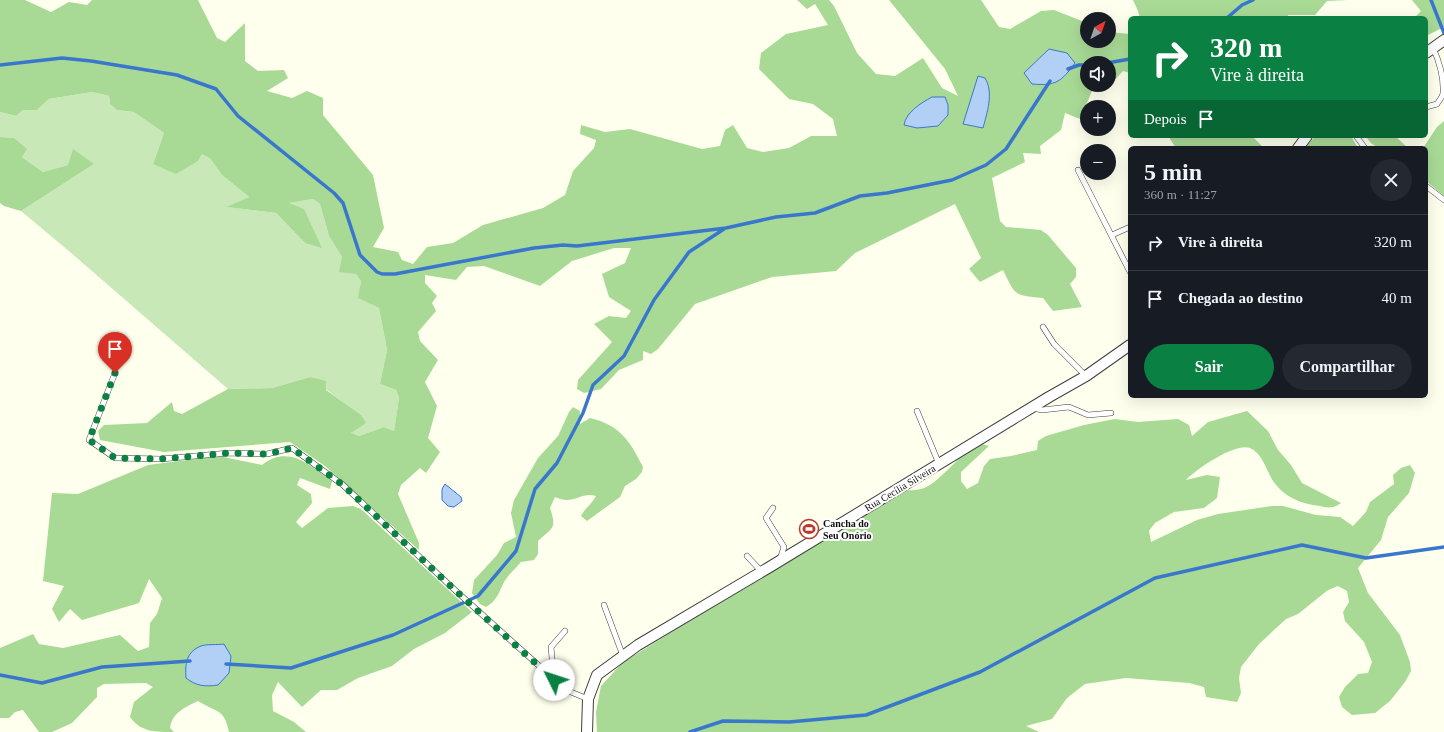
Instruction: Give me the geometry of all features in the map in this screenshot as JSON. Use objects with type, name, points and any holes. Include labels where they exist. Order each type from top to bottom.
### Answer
[{"type":"street","points":[[1430,50],[1444,40]]},
{"type":"street","points":[[1300,146],[1306,138]]},
{"type":"street","name":"Rua Cecília Silveira","points":[[587,732],[588,699],[597,675],[638,645],[779,562],[1086,376],[1128,346]]},
{"type":"lane","points":[[1428,106],[1437,104],[1444,94],[1438,56],[1430,50]]},
{"type":"lane","points":[[1358,138],[1364,146]]},
{"type":"lane","points":[[1078,170],[1128,268]]},
{"type":"lane","points":[[1428,188],[1444,200]]},
{"type":"lane","points":[[1112,235],[1128,228]]},
{"type":"lane","points":[[1043,327],[1054,344],[1086,376]]},
{"type":"lane","points":[[115,373],[89,440],[115,458],[161,459],[229,453],[267,454],[292,448],[343,485],[457,592],[554,680],[566,690],[588,699]]},
{"type":"lane","points":[[1031,408],[1042,410],[1069,408],[1088,415],[1110,413]]},
{"type":"lane","points":[[917,411],[939,464]]},
{"type":"lane","points":[[773,508],[766,518],[784,547],[779,562]]},
{"type":"lane","points":[[747,556],[762,572]]},
{"type":"lane","points":[[604,605],[623,656]]},
{"type":"lane","points":[[554,680],[551,648],[565,632]]},
{"type":"green space","points":[[0,0],[25,0],[51,12],[69,2],[87,5],[92,0],[198,0],[217,38],[225,42],[245,23],[245,61],[258,71],[284,70],[288,78],[267,91],[292,98],[307,91],[323,98],[323,115],[373,175],[384,228],[373,247],[398,252],[402,260],[413,264],[427,247],[453,243],[483,225],[543,208],[565,195],[573,171],[594,148],[596,140],[580,134],[581,125],[605,132],[630,129],[702,149],[720,146],[725,130],[733,125],[747,148],[763,152],[789,148],[811,136],[837,136],[833,119],[813,104],[789,99],[759,69],[761,53],[786,34],[828,25],[815,4],[807,9],[797,0],[829,0],[834,6],[857,53],[876,74],[895,76],[923,58],[942,88],[958,96],[945,69],[889,0],[981,0],[999,27],[1010,29],[1041,11],[1054,10],[1080,20],[1080,48],[1116,48],[1116,33],[1128,34],[1128,72],[1123,71],[1116,79],[1116,56],[1080,56],[1080,92],[1092,92],[1088,100],[1080,100],[1080,119],[1065,113],[1061,130],[1040,146],[1041,154],[1023,153],[1025,162],[992,178],[1000,221],[1006,227],[1041,230],[1048,235],[1076,268],[1076,277],[1070,284],[1082,307],[1053,311],[1043,298],[1026,296],[1017,293],[1013,289],[1003,270],[980,282],[969,269],[981,258],[955,204],[855,253],[836,271],[772,277],[695,304],[658,349],[651,354],[643,351],[643,360],[619,370],[601,389],[584,393],[577,389],[578,380],[612,342],[594,324],[609,316],[626,318],[631,311],[609,297],[602,274],[625,263],[631,248],[614,248],[572,261],[540,286],[484,266],[467,267],[456,280],[425,275],[425,283],[437,296],[432,303],[436,311],[418,332],[420,341],[438,360],[425,382],[437,406],[428,438],[440,452],[426,473],[420,468],[401,485],[398,494],[419,543],[419,550],[325,466],[290,442],[164,452],[100,440],[98,431],[104,425],[147,423],[172,402],[174,411],[182,414],[228,389],[272,388],[310,377],[326,381],[326,390],[361,415],[366,423],[351,433],[359,436],[384,427],[394,431],[399,398],[396,390],[380,384],[387,350],[379,308],[358,298],[361,281],[356,274],[339,272],[342,257],[329,236],[320,204],[313,199],[289,203],[304,209],[322,248],[305,243],[276,213],[226,207],[249,197],[222,175],[210,158],[202,154],[198,161],[176,174],[153,164],[164,133],[134,112],[117,110],[110,104],[109,96],[92,92],[49,99],[37,110],[23,110],[16,116],[0,112]]},
{"type":"green space","points":[[1133,0],[1348,0],[1327,1],[1315,15],[1139,16]]},
{"type":"green space","points":[[1412,0],[1444,0],[1444,27],[1428,35],[1428,16],[1416,16],[1421,11]]},
{"type":"green space","points":[[92,92],[109,96],[110,104],[117,110],[134,112],[164,133],[153,164],[198,161],[202,153],[210,157],[222,175],[249,197],[227,207],[276,213],[305,243],[288,203],[313,199],[320,204],[329,236],[342,257],[361,280],[359,298],[379,308],[387,350],[380,384],[396,390],[399,398],[394,431],[384,427],[359,436],[351,434],[361,416],[310,377],[272,388],[228,389],[21,211],[94,164],[68,165],[43,172],[22,157],[14,138],[0,137],[0,112],[16,116],[23,110],[37,110],[49,99]]},
{"type":"green space","points":[[1444,121],[1444,196],[1428,183],[1428,146],[1424,146],[1437,127]]},
{"type":"green space","points":[[0,137],[14,138],[27,149],[22,157],[43,172],[68,165],[73,149],[94,164],[21,211],[4,206],[0,203]]},
{"type":"green space","points":[[1254,138],[1262,146],[1175,146],[1170,139]]},
{"type":"green space","points":[[1314,138],[1352,138],[1357,146],[1306,146]]},
{"type":"green space","points":[[1367,138],[1397,138],[1406,146],[1376,146]]},
{"type":"green space","points":[[573,407],[580,411],[580,424],[590,418],[609,425],[623,435],[643,467],[642,472],[636,479],[625,486],[620,497],[587,521],[581,516],[596,496],[586,495],[567,500],[555,497],[550,508],[553,524],[550,530],[538,541],[538,554],[534,560],[521,562],[506,579],[495,599],[486,607],[480,604],[472,593],[474,580],[497,555],[504,543],[516,537],[511,513],[514,500],[538,458],[558,436],[569,412]]},
{"type":"green space","points":[[1247,411],[1268,431],[1278,450],[1291,465],[1302,483],[1341,503],[1334,507],[1326,507],[1306,504],[1294,499],[1277,487],[1258,454],[1250,448],[1244,447],[1226,453],[1207,463],[1186,480],[1207,475],[1220,477],[1217,498],[1204,508],[1174,512],[1155,523],[1149,531],[1151,542],[1197,520],[1218,514],[1272,506],[1283,506],[1316,515],[1340,517],[1353,526],[1366,512],[1370,502],[1394,484],[1393,475],[1401,468],[1410,465],[1415,473],[1409,493],[1388,517],[1381,540],[1358,568],[1368,593],[1400,635],[1410,662],[1411,671],[1405,682],[1390,701],[1375,713],[1352,715],[1342,707],[1339,697],[1345,687],[1358,674],[1368,673],[1372,662],[1364,642],[1345,621],[1343,612],[1349,602],[1347,591],[1338,586],[1328,590],[1298,614],[1286,619],[1259,644],[1241,667],[1239,678],[1241,693],[1237,702],[1206,697],[1204,687],[1189,683],[1126,678],[1085,684],[1067,698],[1052,719],[1026,726],[1039,732],[597,732],[596,712],[601,686],[622,663],[899,490],[916,490],[928,486],[942,475],[964,453],[979,443],[989,446],[961,472],[961,481],[967,489],[978,483],[984,466],[990,459],[1037,450],[1038,441],[1046,436],[1084,425],[1115,419],[1138,422],[1178,419],[1189,425],[1192,436],[1208,422]]},
{"type":"green space","points":[[219,456],[262,465],[272,459],[290,457],[307,464],[332,481],[330,489],[300,478],[297,485],[311,494],[312,503],[296,522],[302,528],[328,508],[353,506],[361,509],[472,612],[445,633],[414,649],[392,666],[358,678],[337,690],[321,690],[302,707],[278,682],[272,695],[273,711],[294,722],[306,732],[229,732],[225,719],[219,712],[198,701],[176,714],[170,728],[174,732],[149,730],[139,726],[130,717],[134,702],[153,687],[146,683],[104,684],[97,688],[97,697],[72,723],[52,732],[39,732],[23,710],[15,712],[9,718],[0,718],[0,648],[33,634],[39,644],[63,648],[120,635],[138,651],[149,647],[150,623],[157,614],[162,598],[149,579],[139,603],[82,620],[70,609],[59,622],[52,609],[64,586],[43,581],[52,493],[78,494],[148,465]]},
{"type":"water","points":[[1049,49],[1067,53],[1075,63],[1062,79],[1047,84],[1032,84],[1024,73]]},
{"type":"water","points":[[978,76],[985,78],[989,90],[989,103],[983,128],[963,124]]},
{"type":"water","points":[[932,97],[945,97],[948,105],[948,115],[938,126],[917,128],[904,125],[905,120],[911,112]]},
{"type":"water","points":[[445,484],[461,497],[462,501],[454,507],[448,506],[442,500],[442,489]]},
{"type":"water","points":[[224,644],[231,656],[229,673],[218,685],[201,685],[193,683],[186,678],[186,663],[192,652],[203,645]]},
{"type":"waterway","points":[[1229,16],[1242,5],[1253,0]]},
{"type":"waterway","points":[[1431,0],[1444,33]]},
{"type":"waterway","points":[[0,65],[62,58],[91,61],[177,75],[216,89],[238,116],[334,193],[343,203],[360,255],[377,272],[382,274],[395,274],[534,248],[563,245],[577,246],[726,228],[776,217],[815,213],[860,196],[887,193],[952,180],[986,165],[1006,149],[1050,81]]},
{"type":"waterway","points":[[1116,61],[1128,59]]},
{"type":"waterway","points":[[1068,69],[1080,65]]},
{"type":"waterway","points":[[226,664],[291,668],[393,635],[478,596],[516,551],[535,489],[557,463],[583,413],[593,385],[624,356],[654,300],[689,252],[724,229]]},
{"type":"waterway","points":[[690,732],[723,721],[789,722],[866,715],[980,672],[1155,578],[1302,545],[1366,558],[1444,547]]},
{"type":"waterway","points":[[0,675],[42,683],[102,667],[190,661]]},
{"type":"place","name":"Cancha do Seu Onório","points":[[809,529]]},
{"type":"route","points":[[115,373],[89,440],[115,458],[161,459],[229,453],[267,454],[292,448],[343,485],[457,592],[554,680]]}]
